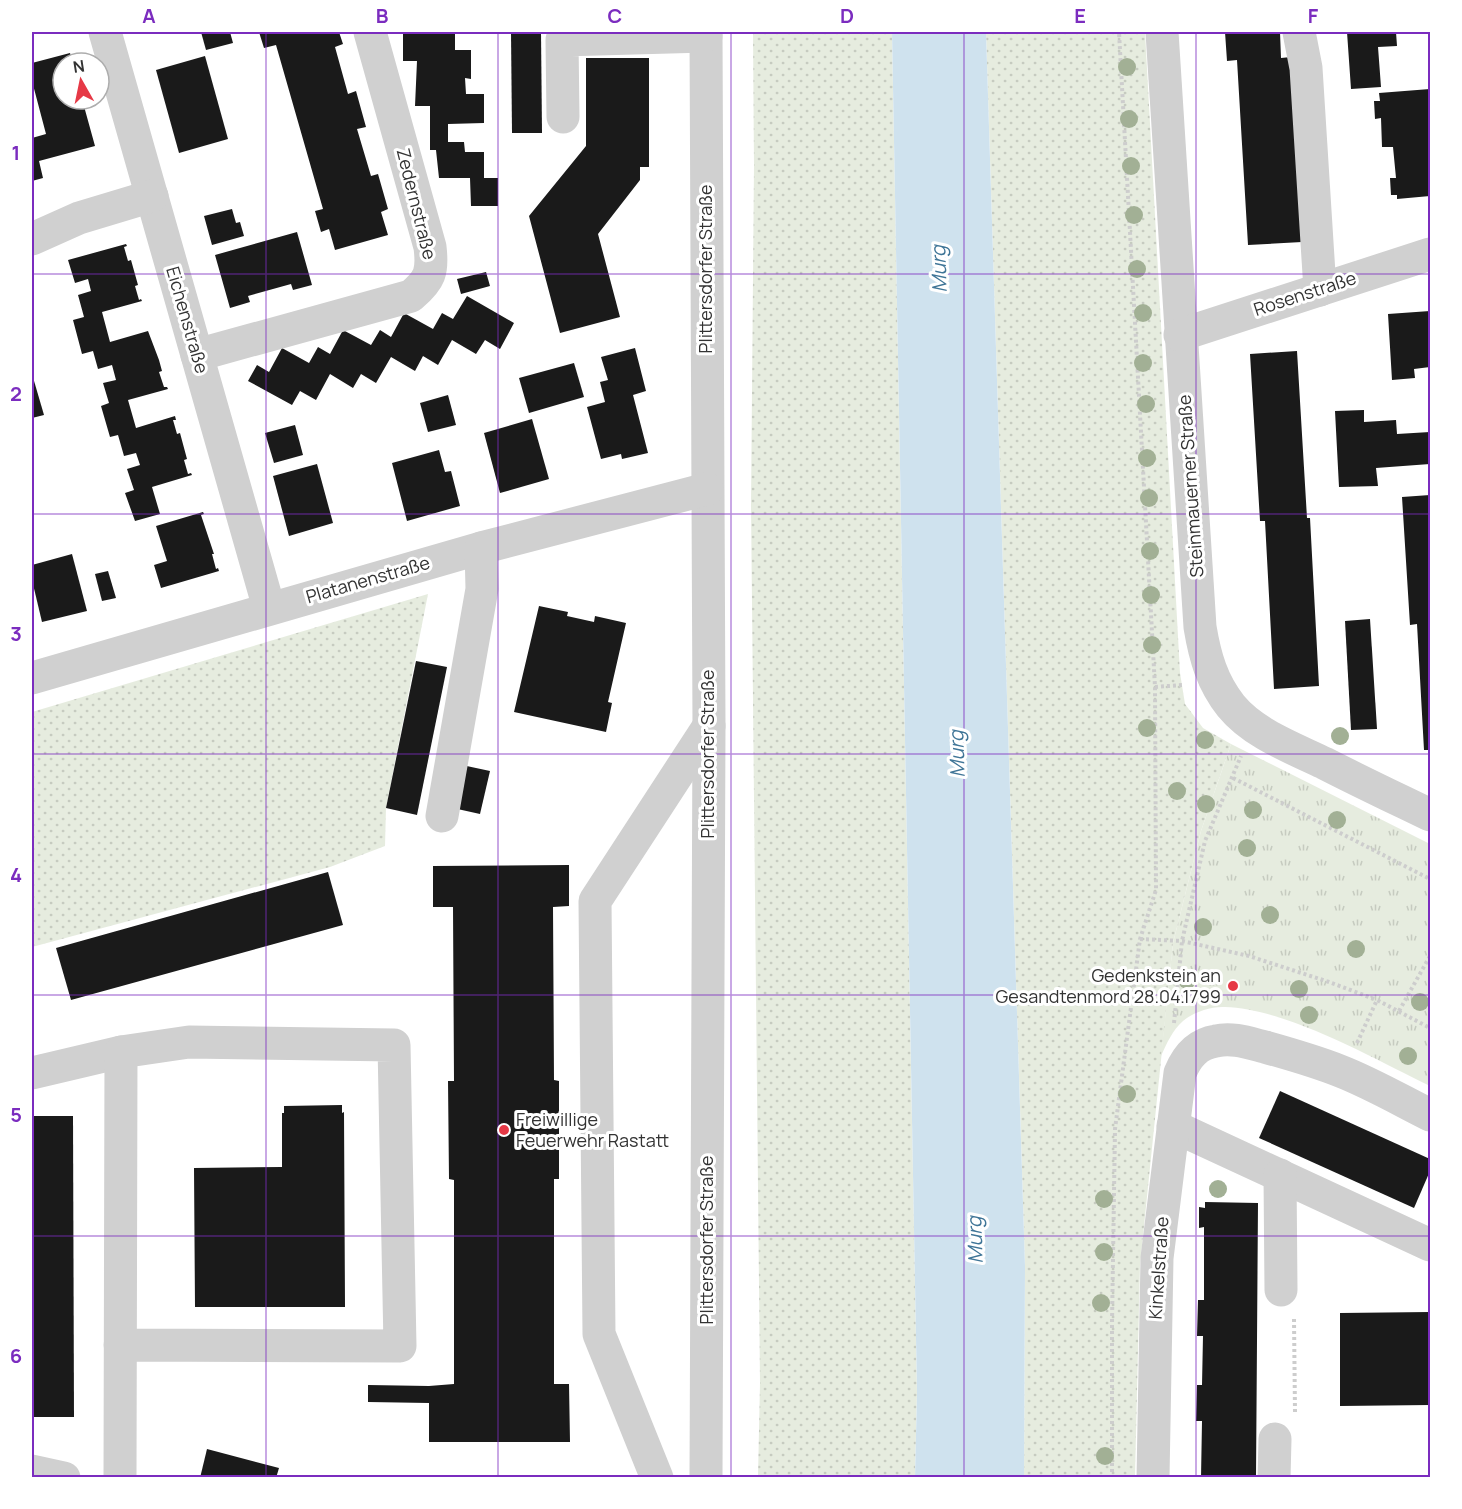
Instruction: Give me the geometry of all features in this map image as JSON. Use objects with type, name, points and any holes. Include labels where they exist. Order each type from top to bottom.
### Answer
[{"type":"street","name":"Eichenstraße","points":[[105,32],[269,608]]},
{"type":"street","name":"Zedernstraße","points":[[197,355],[411,296],[425,284],[432,266],[430,247],[370,32]]},
{"type":"street","name":"Steinmauerner Straße","points":[[1162,32],[1200,627],[1214,681],[1232,708],[1253,726],[1431,815]]},
{"type":"street","points":[[1299,32],[1306,68],[1320,290]]},
{"type":"street","points":[[563,117],[562,40],[706,34]]},
{"type":"street","name":"Plittersdorfer Straße","points":[[706,34],[709,726],[706,1477]]},
{"type":"street","points":[[32,239],[79,218],[152,196]]},
{"type":"street","name":"Rosenstraße","points":[[1180,335],[1431,254]]},
{"type":"street","name":"Platanenstraße","points":[[32,678],[481,548],[707,489]]},
{"type":"street","points":[[442,816],[482,589],[481,548]]},
{"type":"street","points":[[657,1478],[599,1334],[595,901],[709,726]]},
{"type":"street","points":[[1189,1056],[1205,1044],[1216,1040],[1243,1041],[1341,1071],[1431,1114]]},
{"type":"street","points":[[32,1073],[121,1052],[189,1042],[394,1045],[400,1346],[120,1346]]},
{"type":"street","points":[[120,1478],[121,1052]]},
{"type":"street","name":"Kinkelstraße","points":[[1153,1478],[1157,1258],[1180,1073],[1189,1056]]},
{"type":"street","points":[[1173,1126],[1431,1245]]},
{"type":"street","points":[[1280,1175],[1281,1290]]},
{"type":"street","points":[[1274,1478],[1275,1439]]},
{"type":"street","points":[[32,1471],[64,1478]]},
{"type":"path","points":[[1112,1478],[1115,1129],[1140,939],[1156,890],[1155,687],[1119,32]]},
{"type":"path","points":[[1189,1056],[1174,1024],[1182,941],[1205,840],[1253,726]]},
{"type":"path","points":[[1233,778],[1431,879]]},
{"type":"path","points":[[1140,939],[1182,941],[1249,956],[1377,1000],[1431,1028]]},
{"type":"path","points":[[1399,1011],[1431,956]]},
{"type":"path","points":[[1341,1071],[1361,1036],[1377,1000]]},
{"type":"path","points":[[1275,1439],[1295,1438],[1293,1289],[1281,1290]]},
{"type":"green space","points":[[753,32],[892,32],[917,1392],[915,1477],[758,1477],[760,1383],[751,505]]},
{"type":"green space","points":[[986,32],[1145,32],[1180,673],[1185,704],[1203,728],[1231,744],[1201,831],[1173,943],[1140,1265],[1135,1477],[1024,1477],[1025,1266]]},
{"type":"green space","points":[[428,594],[386,808],[385,846],[330,867],[32,947],[32,712]]},
{"type":"green space","points":[[1231,744],[1430,844],[1430,1086],[1303,1026],[1276,1016],[1225,1007],[1203,1010],[1187,1018],[1173,1033],[1161,1056],[1173,943],[1201,831]]},
{"type":"water","name":"Murg","points":[[892,32],[986,32],[1025,1266],[1024,1477],[915,1477],[917,1392]]},
{"type":"building","points":[[201,32],[230,32],[233,43],[206,50]]},
{"type":"building","points":[[259,32],[339,32],[343,44],[335,47],[348,94],[356,91],[366,127],[357,129],[371,176],[378,174],[388,209],[381,212],[388,235],[335,250],[329,229],[321,232],[315,211],[323,209],[276,45],[264,48]]},
{"type":"building","points":[[403,32],[455,33],[455,50],[471,50],[471,79],[465,78],[466,94],[484,94],[484,123],[448,124],[448,142],[464,142],[465,152],[484,152],[484,178],[498,178],[498,206],[471,206],[470,178],[439,178],[436,150],[430,150],[430,106],[415,106],[417,61],[403,61]]},
{"type":"building","points":[[511,32],[541,32],[542,133],[512,133]]},
{"type":"building","points":[[1225,32],[1280,32],[1281,58],[1291,57],[1302,242],[1248,245],[1237,60],[1227,61]]},
{"type":"building","points":[[1347,32],[1396,32],[1397,46],[1378,47],[1381,87],[1351,89]]},
{"type":"building","points":[[205,56],[228,139],[179,153],[156,70]]},
{"type":"building","points":[[51,58],[51,111],[85,111],[95,146],[39,161],[43,178],[32,181],[32,138],[46,134],[32,81],[32,63]]},
{"type":"building","points":[[586,58],[649,58],[649,167],[640,167],[640,180],[598,234],[620,317],[560,333],[529,216],[586,146]]},
{"type":"building","points":[[1430,89],[1430,196],[1397,199],[1397,195],[1391,195],[1390,178],[1396,178],[1393,147],[1382,147],[1381,118],[1375,119],[1374,101],[1380,101],[1379,93]]},
{"type":"building","points":[[232,209],[236,223],[240,222],[244,236],[212,245],[204,216]]},
{"type":"building","points":[[297,232],[312,285],[293,290],[291,284],[248,296],[250,302],[230,308],[215,255]]},
{"type":"building","points":[[126,244],[127,246],[124,247],[128,261],[131,260],[138,285],[135,286],[139,300],[142,301],[102,312],[110,342],[148,331],[159,360],[162,371],[159,372],[164,387],[168,389],[128,400],[136,428],[175,416],[176,420],[173,420],[177,434],[180,433],[187,459],[184,460],[188,474],[192,475],[152,487],[160,514],[135,521],[125,493],[134,490],[127,469],[140,465],[136,453],[124,456],[118,435],[110,437],[101,406],[109,403],[103,383],[116,380],[112,365],[98,369],[93,351],[82,354],[73,320],[84,317],[78,295],[91,291],[88,279],[75,283],[68,260]]},
{"type":"building","points":[[486,272],[490,286],[461,294],[457,279]]},
{"type":"building","points":[[467,296],[514,323],[500,349],[485,340],[476,354],[452,340],[438,365],[423,356],[415,371],[391,357],[376,383],[361,374],[353,388],[330,374],[316,400],[300,391],[292,405],[248,381],[257,365],[269,372],[282,348],[309,363],[318,347],[330,354],[343,330],[371,345],[380,330],[391,337],[404,313],[433,329],[442,313],[453,319]]},
{"type":"building","points":[[1430,311],[1430,367],[1414,369],[1415,378],[1392,380],[1388,314]]},
{"type":"building","points":[[635,348],[646,391],[633,395],[648,453],[622,459],[621,454],[601,459],[587,407],[605,402],[600,382],[608,380],[601,357]]},
{"type":"building","points":[[1297,351],[1307,518],[1310,518],[1319,686],[1274,689],[1265,521],[1260,521],[1250,354]]},
{"type":"building","points":[[574,363],[584,397],[529,413],[519,378]]},
{"type":"building","points":[[32,374],[44,415],[32,418]]},
{"type":"building","points":[[448,395],[456,425],[428,432],[420,403]]},
{"type":"building","points":[[1364,410],[1364,422],[1396,420],[1397,434],[1430,432],[1430,464],[1376,468],[1378,486],[1339,487],[1335,411]]},
{"type":"building","points":[[532,419],[549,479],[500,493],[484,433]]},
{"type":"building","points":[[295,425],[303,455],[274,463],[265,433]]},
{"type":"building","points":[[439,450],[445,472],[451,471],[460,506],[407,521],[392,463]]},
{"type":"building","points":[[317,464],[333,523],[289,536],[273,476]]},
{"type":"building","points":[[1430,495],[1430,750],[1424,750],[1417,624],[1410,625],[1402,497]]},
{"type":"building","points":[[203,512],[204,514],[201,515],[214,554],[212,554],[216,569],[218,568],[219,571],[161,588],[154,565],[167,561],[156,526]]},
{"type":"building","points":[[72,554],[87,611],[42,622],[32,580],[32,565]]},
{"type":"building","points":[[108,571],[116,598],[102,601],[95,574]]},
{"type":"building","points":[[539,606],[568,612],[567,616],[594,622],[595,616],[626,623],[608,702],[612,703],[606,732],[514,712]]},
{"type":"building","points":[[1370,619],[1377,729],[1351,730],[1345,621]]},
{"type":"building","points":[[416,661],[447,667],[417,815],[386,808]]},
{"type":"building","points":[[462,765],[490,771],[480,814],[453,808]]},
{"type":"building","points":[[569,865],[569,906],[553,907],[554,1080],[559,1081],[559,1179],[554,1179],[554,1384],[569,1384],[570,1442],[429,1442],[429,1403],[368,1402],[368,1385],[454,1384],[454,1180],[449,1179],[448,1081],[454,1081],[453,907],[433,907],[433,866]]},
{"type":"building","points":[[328,872],[343,925],[71,1000],[56,948]]},
{"type":"building","points":[[1280,1091],[1430,1159],[1430,1171],[1414,1208],[1259,1138]]},
{"type":"building","points":[[342,1105],[342,1113],[344,1112],[345,1307],[195,1307],[194,1168],[282,1167],[284,1106]]},
{"type":"building","points":[[32,1116],[73,1116],[74,1417],[32,1417]]},
{"type":"building","points":[[1205,1202],[1258,1203],[1256,1478],[1201,1478],[1202,1421],[1196,1421],[1197,1385],[1202,1385],[1203,1336],[1197,1336],[1198,1300],[1204,1300],[1204,1227],[1199,1228],[1199,1207],[1205,1208]]},
{"type":"building","points":[[1430,1312],[1430,1405],[1340,1406],[1340,1313]]},
{"type":"building","points":[[207,1449],[279,1468],[276,1478],[200,1478]]},
{"type":"place","name":"Gedenkstein an Gesandtenmord 28.04.1799","points":[[1233,986]]},
{"type":"place","name":"Freiwillige Feuerwehr Rastatt","points":[[504,1130]]}]
